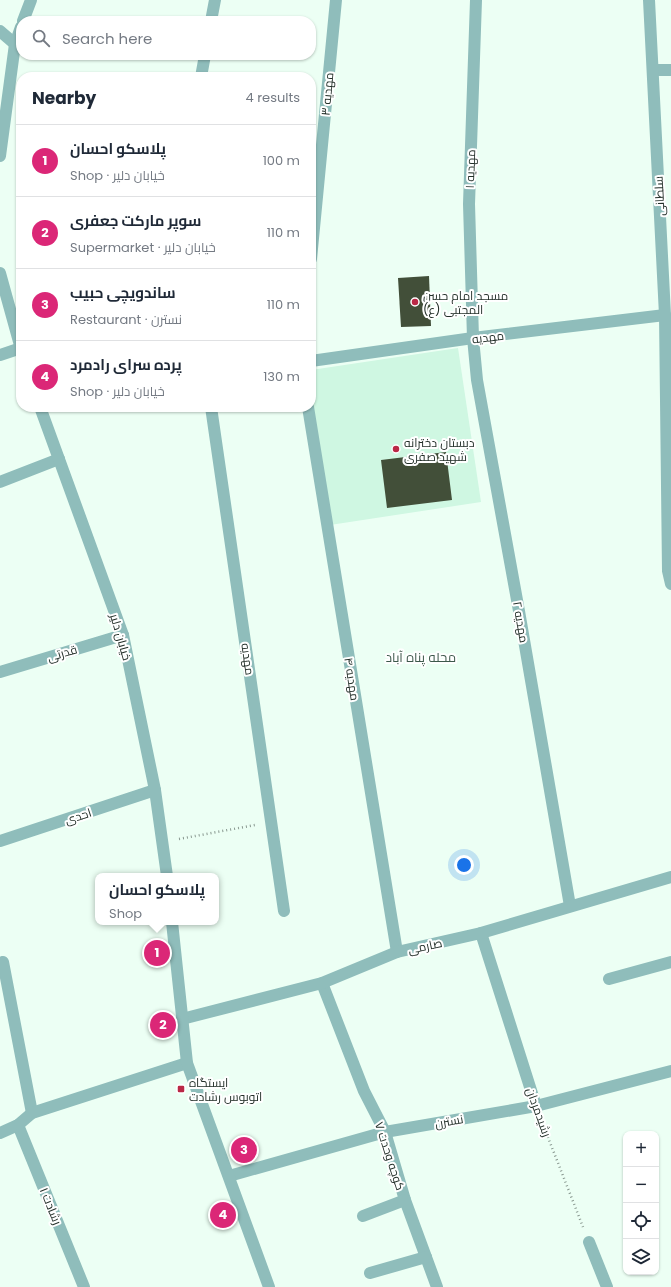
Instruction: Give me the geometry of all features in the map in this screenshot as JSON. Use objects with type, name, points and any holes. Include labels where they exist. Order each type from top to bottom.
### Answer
[{"type":"street","points":[[25,16],[31,0]]},
{"type":"street","points":[[212,16],[215,0]]},
{"type":"street","name":"مهدیه ۳","points":[[316,207],[336,0]]},
{"type":"street","name":"مهدیه ۱","points":[[473,338],[469,204],[476,0]]},
{"type":"street","name":"سلطانی","points":[[649,0],[664,316],[668,571],[671,584]]},
{"type":"street","points":[[0,31],[15,44]]},
{"type":"street","points":[[0,156],[16,41]]},
{"type":"street","points":[[202,72],[204,60]]},
{"type":"street","points":[[653,70],[671,70]]},
{"type":"street","points":[[0,273],[16,330]]},
{"type":"street","name":"مهدیه","points":[[316,360],[473,338],[664,316]]},
{"type":"street","name":"مهدیه ۲","points":[[473,338],[476,380],[521,619],[570,906]]},
{"type":"street","points":[[0,356],[16,350]]},
{"type":"street","name":"خیابان دلیر","points":[[42,412],[123,634],[155,790],[167,873]]},
{"type":"street","name":"مهدیه","points":[[212,412],[284,911]]},
{"type":"street","name":"مهدیه ۴","points":[[309,412],[397,952]]},
{"type":"street","points":[[0,482],[59,459]]},
{"type":"street","name":"قدرتی","points":[[0,672],[123,634]]},
{"type":"street","name":"احدی","points":[[0,841],[155,790]]},
{"type":"street","name":"صارمی","points":[[182,1019],[322,983],[397,952],[481,933],[671,877]]},
{"type":"street","points":[[172,925],[187,1064],[269,1287]]},
{"type":"street","name":"رشیدمردان","points":[[481,933],[536,1106]]},
{"type":"street","points":[[3,962],[32,1113]]},
{"type":"street","points":[[609,979],[671,962]]},
{"type":"street","name":"کوچه وحدت ۷","points":[[322,983],[364,1091],[385,1132],[405,1200],[437,1287]]},
{"type":"street","points":[[0,1133],[18,1125],[32,1113],[187,1064]]},
{"type":"street","name":"نسترن","points":[[229,1176],[385,1132],[536,1106],[671,1071]]},
{"type":"street","name":"رشادت ۱","points":[[18,1125],[84,1287]]},
{"type":"street","points":[[363,1216],[405,1200]]},
{"type":"street","points":[[589,1242],[607,1287]]},
{"type":"street","points":[[370,1274],[426,1257]]},
{"type":"path","points":[[163,842],[271,822]]},
{"type":"path","name":"رشیدمردان","points":[[536,1106],[589,1242]]},
{"type":"shaded area","name":"دبستان دخترانه شهید صفری","points":[[458,348],[481,502],[330,525],[313,412],[316,412],[316,369]]},
{"type":"building","name":"مسجد امام حسن المجتبی (ع)","points":[[429,276],[431,326],[401,327],[398,278]]},
{"type":"building","points":[[446,452],[452,500],[387,508],[381,460]]},
{"type":"place","name":"مسجد امام حسن المجتبی (ع)","points":[[415,302]]},
{"type":"place","name":"دبستان دخترانه شهید صفری","points":[[396,449]]},
{"type":"place","name":"پلاسکو احسان","points":[[157,953]]},
{"type":"place","name":"سوپر مارکت جعفری","points":[[163,1025]]},
{"type":"place","name":"ایستگاه اتوبوس رشادت","points":[[181,1089]]},
{"type":"place","name":"ساندویچی حبیب","points":[[244,1150]]},
{"type":"place","name":"پرده سرای رادمرد","points":[[223,1215]]},
{"type":"district","name":"محله پناه آباد","points":[[421,657]]}]
